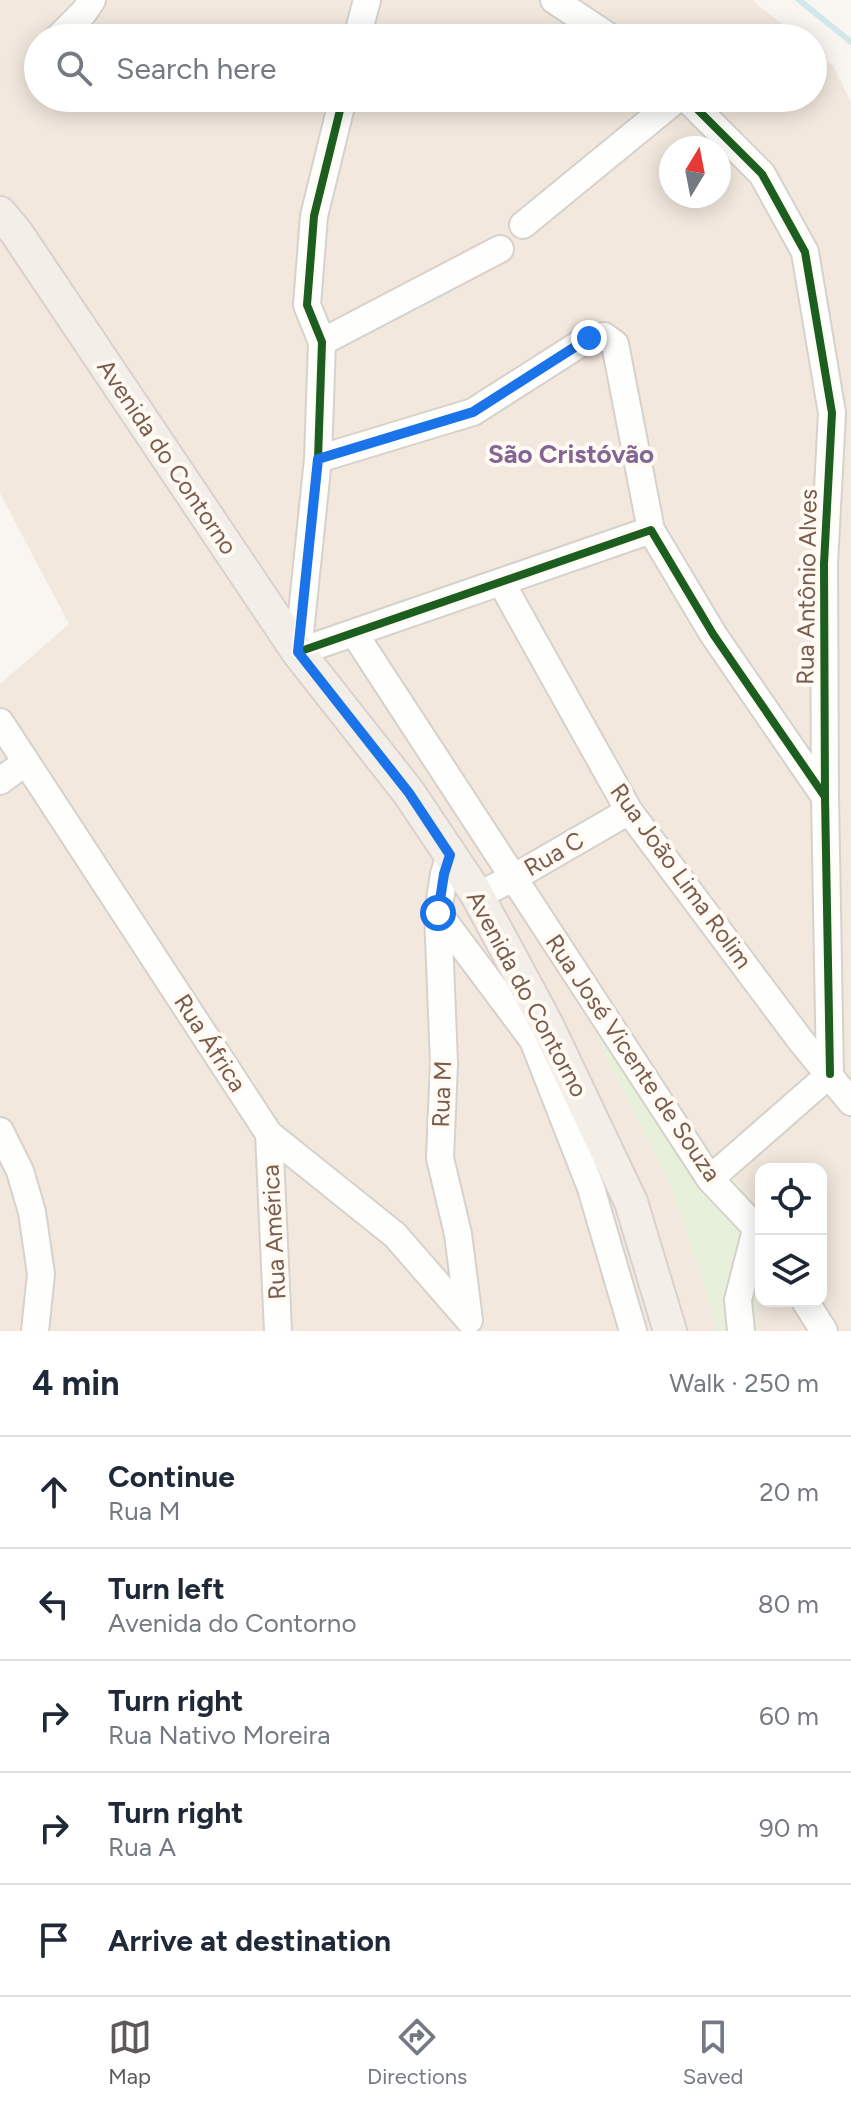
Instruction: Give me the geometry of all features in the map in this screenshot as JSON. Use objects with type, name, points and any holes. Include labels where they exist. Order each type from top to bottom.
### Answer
[{"type":"main road","name":"Avenida do Contorno","points":[[0,213],[25,245],[298,652],[409,793],[476,893],[546,1023],[631,1202],[670,1331]]},
{"type":"street","points":[[72,24],[92,0]]},
{"type":"street","points":[[361,24],[367,0]]},
{"type":"street","points":[[554,0],[590,24]]},
{"type":"street","points":[[340,112],[314,216],[308,290],[307,305],[322,342],[318,459],[298,652],[651,530]]},
{"type":"street","points":[[523,225],[661,112]]},
{"type":"street","name":"Rua Antônio Alves","points":[[700,112],[762,174],[805,252],[832,413],[824,564],[830,1074]]},
{"type":"street","points":[[322,342],[500,249]]},
{"type":"street","points":[[318,459],[473,412],[589,338],[604,336],[615,344],[651,530],[713,634],[825,797]]},
{"type":"street","name":"Rua João Lima Rolim","points":[[501,582],[629,811],[801,1041],[830,1074]]},
{"type":"street","name":"Rua José Vicente de Souza","points":[[354,633],[710,1179],[755,1225]]},
{"type":"street","name":"Rua África","points":[[0,722],[269,1134],[395,1235],[471,1326]]},
{"type":"street","points":[[0,781],[26,762]]},
{"type":"street","name":"Rua C","points":[[476,893],[513,878],[629,811]]},
{"type":"street","name":"Rua M","points":[[450,855],[438,913],[444,1063],[440,1158],[458,1234],[471,1326]]},
{"type":"street","points":[[438,913],[533,1040],[591,1188],[633,1331]]},
{"type":"street","points":[[710,1179],[830,1074],[851,1102]]},
{"type":"street","points":[[0,1131],[20,1171],[32,1212],[41,1274],[35,1331]]},
{"type":"street","name":"Rua América","points":[[269,1134],[278,1331]]},
{"type":"street","points":[[741,1331],[738,1300],[757,1235]]},
{"type":"street","points":[[809,1307],[824,1331]]},
{"type":"shaded area","points":[[0,0],[752,0],[782,24],[24,24],[24,112],[827,112],[827,61],[833,66],[851,102],[851,1331],[0,1331],[0,684],[69,624],[0,493]]},
{"type":"green space","points":[[614,1027],[755,1205],[757,1331],[716,1331],[708,1297],[665,1172],[595,1035]]},
{"type":"waterway","points":[[799,0],[851,42]]},
{"type":"cycle path","points":[[340,112],[314,216],[307,305],[322,342],[318,459],[298,652],[651,530],[713,634],[825,797]]},
{"type":"cycle path","points":[[700,112],[762,174],[805,252],[832,413],[824,564],[830,1074]]},
{"type":"district","name":"São Cristóvão","points":[[571,454]]},
{"type":"route","points":[[438,913],[450,855],[409,793],[298,652],[318,459],[473,412],[589,338]]}]
